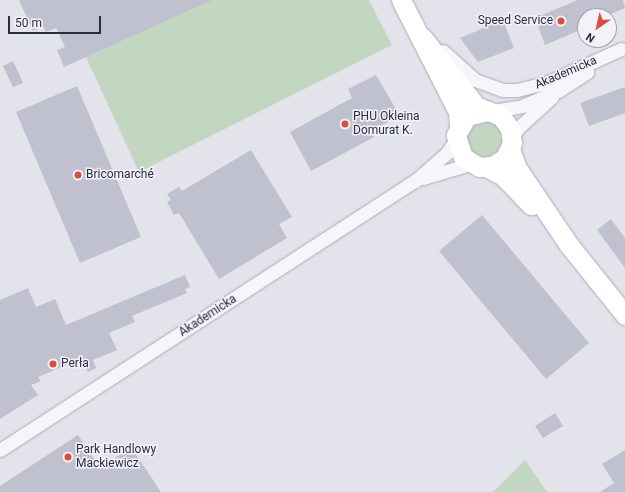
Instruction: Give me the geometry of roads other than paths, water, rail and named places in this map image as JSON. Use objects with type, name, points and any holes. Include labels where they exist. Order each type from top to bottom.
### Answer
[{"type":"street","points":[[401,0],[419,30],[458,112],[457,132],[459,153],[478,166],[502,174],[569,245]]},
{"type":"street","points":[[419,30],[473,103],[505,120],[517,168],[569,245],[625,315]]},
{"type":"street","name":"Akademicka","points":[[419,30],[467,75],[502,90],[517,90],[548,82],[623,48]]},
{"type":"street","name":"Akademicka","points":[[511,144],[518,128],[558,91],[623,48]]},
{"type":"street","name":"Akademicka","points":[[488,111],[503,112],[558,91]]},
{"type":"street","points":[[457,132],[469,115],[488,111]]},
{"type":"street","name":"Akademicka","points":[[0,450],[415,181],[447,153],[457,132]]},
{"type":"street","points":[[478,166],[502,161],[511,144]]},
{"type":"street","name":"Akademicka","points":[[415,181],[478,166]]},
{"type":"place","name":"Speed Service","points":[[561,21]]},
{"type":"place","name":"PHU Okleina Domurat K.","points":[[345,124]]},
{"type":"place","name":"Bricomarché","points":[[78,175]]},
{"type":"place","name":"Perła","points":[[53,364]]},
{"type":"place","name":"Park Handlowy Mackiewicz","points":[[68,457]]}]
